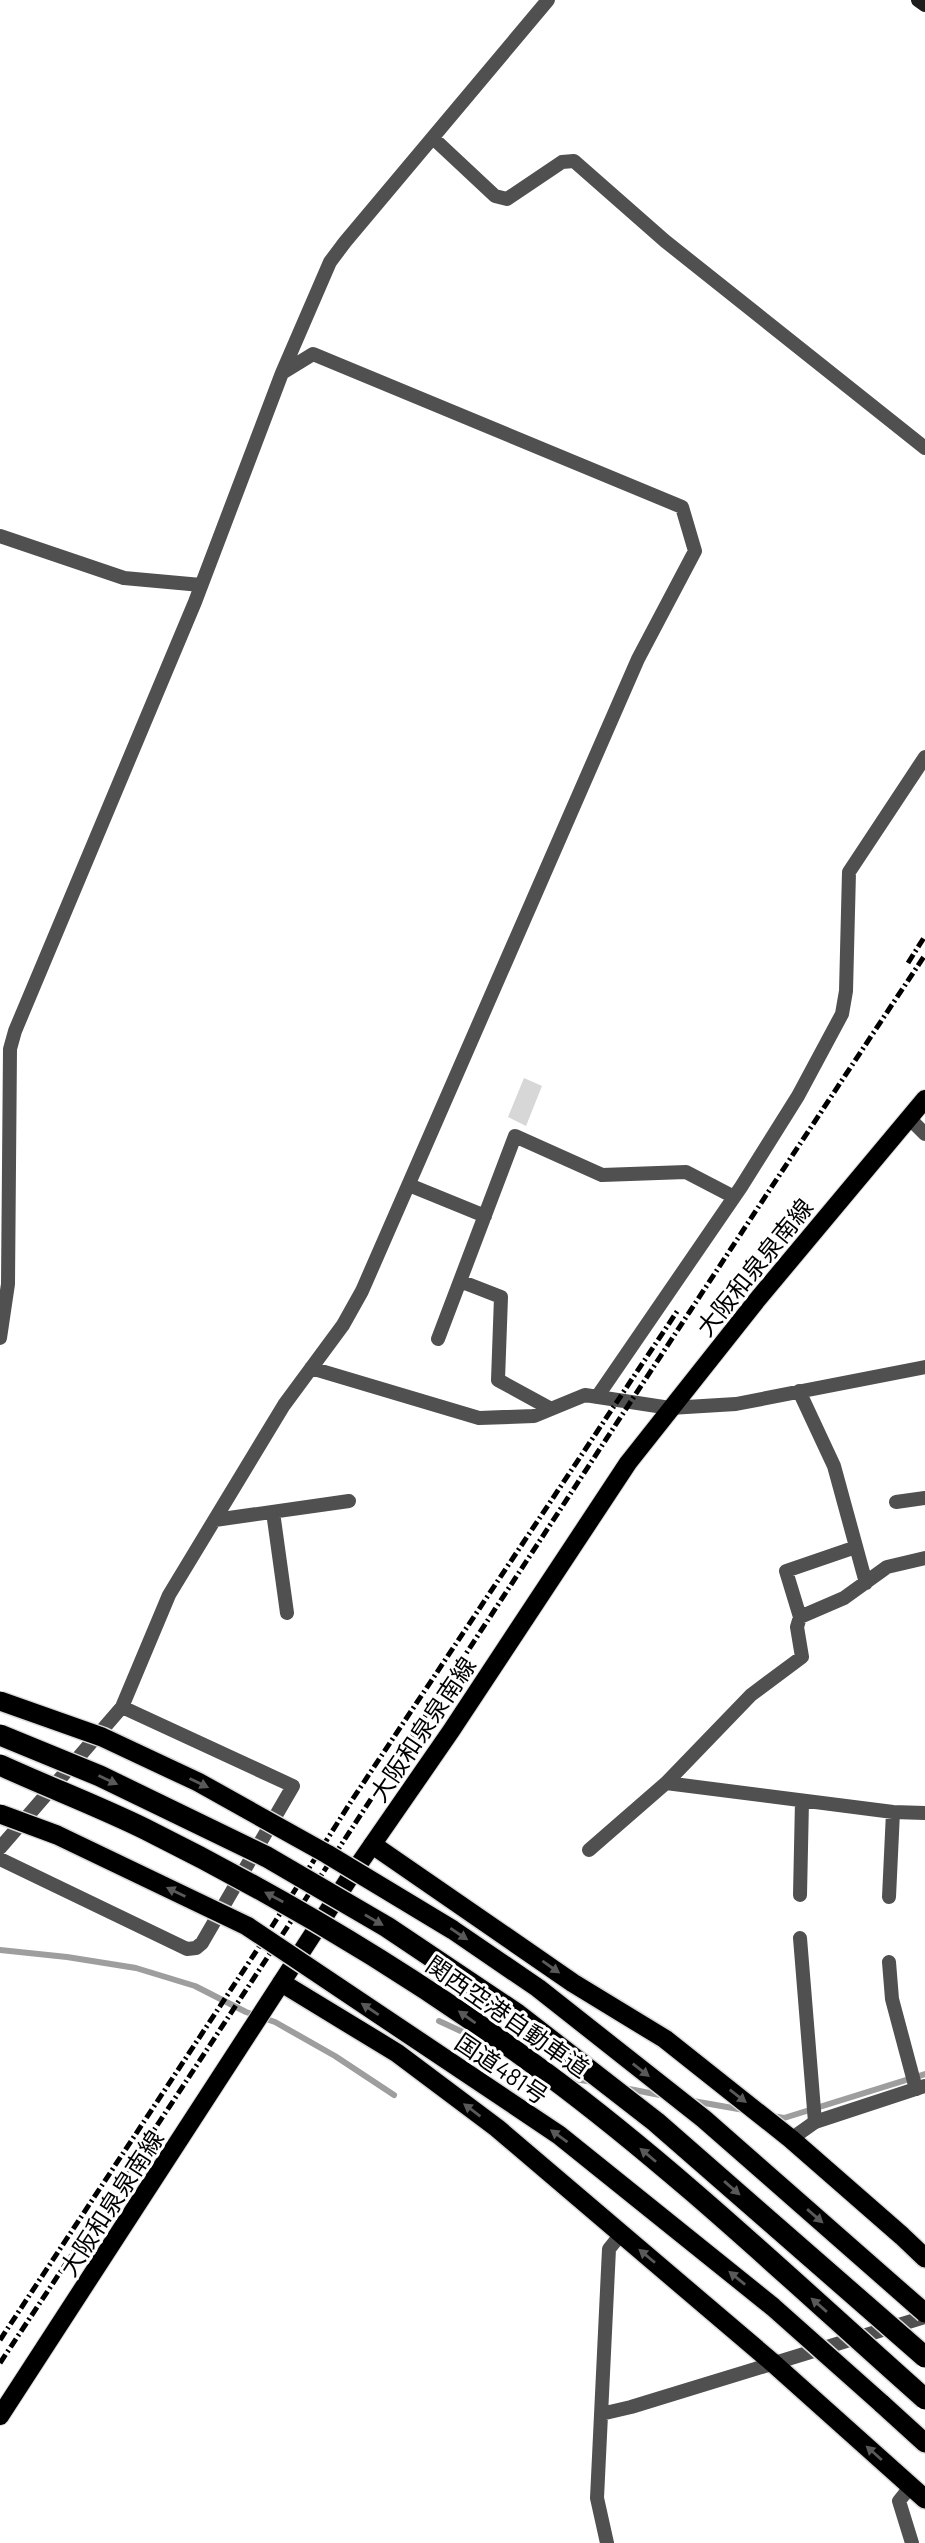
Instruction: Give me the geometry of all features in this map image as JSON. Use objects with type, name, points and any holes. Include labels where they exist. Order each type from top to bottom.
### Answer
[{"type":"highway","points":[[0,1701],[102,1737],[198,1782],[293,1834],[453,1930],[538,1989],[704,2119],[925,2315]]},
{"type":"highway","name":"関西空港自動車道","points":[[0,1735],[100,1776],[267,1857],[387,1927],[517,2014],[656,2122],[925,2357]]},
{"type":"highway","name":"関西空港自動車道","points":[[0,1765],[144,1828],[218,1867],[341,1935],[443,2000],[547,2074],[607,2121],[925,2399]]},
{"type":"highway","name":"国道481号","points":[[0,1814],[57,1835],[247,1926],[559,2135],[773,2307],[925,2443]]},
{"type":"highway","points":[[373,1845],[573,1983],[665,2039],[792,2139],[925,2259]]},
{"type":"highway","points":[[282,1983],[397,2053],[497,2128],[773,2363],[918,2492]]},
{"type":"main road","points":[[918,0],[925,5]]},
{"type":"main road","name":"大阪和泉泉南線","points":[[0,2416],[282,1983],[628,1463],[670,1408],[925,1099]]},
{"type":"street","points":[[0,1338],[10,1049],[15,1031],[201,585],[282,373],[331,262],[345,242],[548,0]]},
{"type":"street","points":[[432,138],[495,196],[507,199],[562,162],[573,161],[665,241],[925,448]]},
{"type":"street","points":[[0,1848],[122,1707],[169,1595],[284,1405],[343,1325],[362,1291],[638,659],[695,551],[682,507],[313,354],[282,373]]},
{"type":"street","points":[[0,536],[124,578],[201,585]]},
{"type":"street","points":[[597,1397],[734,1197],[798,1096],[842,1014],[846,991],[849,872],[925,757]]},
{"type":"street","points":[[909,1118],[925,1134]]},
{"type":"street","points":[[438,1339],[515,1136],[603,1175],[685,1172],[734,1197]]},
{"type":"street","points":[[409,1185],[485,1216]]},
{"type":"street","points":[[460,1281],[501,1297],[498,1380],[551,1409]]},
{"type":"street","points":[[311,1368],[480,1418],[534,1416],[585,1395],[670,1408],[736,1404],[925,1367]]},
{"type":"street","points":[[799,1391],[834,1466],[866,1583]]},
{"type":"street","points":[[896,1502],[925,1498]]},
{"type":"street","points":[[215,1520],[349,1501]]},
{"type":"street","points":[[273,1512],[287,1613]]},
{"type":"street","points":[[589,1850],[666,1783],[751,1695],[802,1657],[797,1627],[800,1616],[786,1571],[856,1547]]},
{"type":"street","points":[[800,1616],[844,1598],[887,1567],[925,1558]]},
{"type":"street","points":[[0,1859],[187,1949],[202,1943],[293,1786],[122,1707]]},
{"type":"street","points":[[666,1783],[893,1812],[925,1813]]},
{"type":"street","points":[[800,1895],[802,1801]]},
{"type":"street","points":[[889,1897],[893,1812]]},
{"type":"street","points":[[800,1938],[815,2122]]},
{"type":"street","points":[[792,2139],[815,2122],[920,2088],[892,1999],[889,1962]]},
{"type":"street","points":[[607,2543],[597,2498],[609,2249],[621,2234]]},
{"type":"street","points":[[601,2414],[925,2315]]},
{"type":"street","points":[[912,2543],[899,2501],[918,2492]]},
{"type":"shaded area","points":[[524,1078],[542,1086],[526,1126],[508,1117]]},
{"type":"waterway","points":[[0,1950],[136,1968],[195,1986],[246,2012],[275,2022],[335,2056],[394,2095]]},
{"type":"waterway","points":[[439,2021],[491,2045]]},
{"type":"waterway","points":[[772,2116],[784,2118],[925,2074]]},
{"type":"waterway","points":[[562,2077],[593,2082]]},
{"type":"waterway","points":[[624,2088],[665,2096]]},
{"type":"waterway","points":[[693,2101],[744,2110]]},
{"type":"railway","points":[[908,963],[925,936]]},
{"type":"railway","points":[[0,2363],[925,955]]},
{"type":"railway","points":[[0,2340],[259,1947],[352,1800],[678,1310]]}]
